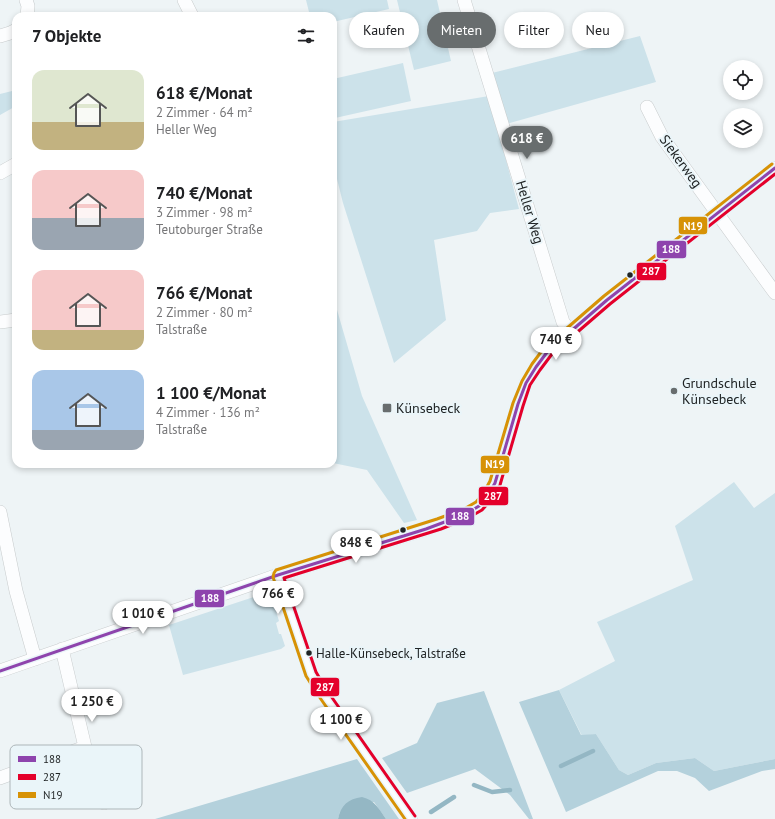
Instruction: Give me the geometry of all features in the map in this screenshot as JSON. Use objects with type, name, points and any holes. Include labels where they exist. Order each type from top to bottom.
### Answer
[{"type":"street","points":[[26,0],[28,6],[27,12]]},
{"type":"street","points":[[184,0],[190,12]]},
{"type":"street","name":"Heller Weg","points":[[464,0],[563,322],[570,331]]},
{"type":"street","points":[[0,36],[12,32]]},
{"type":"street","name":"Siekerweg","points":[[647,107],[662,137],[775,293]]},
{"type":"street","points":[[0,173],[12,166]]},
{"type":"street","points":[[0,671],[278,575],[439,524],[466,514],[479,506],[495,483],[518,404],[526,383],[548,351],[614,295],[775,168]]},
{"type":"street","points":[[0,322],[12,320]]},
{"type":"street","points":[[0,512],[16,591],[35,659]]},
{"type":"street","points":[[278,575],[311,674],[411,819]]},
{"type":"street","points":[[62,649],[85,745]]},
{"type":"street","points":[[0,778],[10,774]]},
{"type":"shaded area","points":[[306,0],[387,0],[389,9],[376,12],[349,12],[349,18],[337,21],[337,12],[309,12]]},
{"type":"shaded area","points":[[397,0],[437,0],[440,12],[427,12],[427,48],[448,48],[451,61],[414,70],[409,48],[419,48],[419,12],[400,12]]},
{"type":"shaded area","points":[[640,36],[656,82],[506,124],[492,73],[592,48],[624,48],[624,40]]},
{"type":"shaded area","points":[[403,63],[411,101],[337,118],[337,78]]},
{"type":"shaded area","points":[[12,91],[12,108],[0,115],[0,94]]},
{"type":"shaded area","points":[[489,96],[519,209],[490,213],[477,231],[434,240],[446,320],[394,363],[343,203],[337,179],[337,121]]},
{"type":"shaded area","points":[[337,310],[362,396],[417,520],[404,523],[367,470],[337,464]]},
{"type":"shaded area","points":[[734,482],[754,508],[775,493],[775,759],[714,771],[695,758],[656,763],[628,775],[619,770],[596,734],[582,736],[559,690],[615,661],[597,622],[693,580],[675,526]]},
{"type":"shaded area","points":[[263,594],[272,598],[279,621],[276,623],[279,634],[281,634],[285,646],[281,649],[183,675],[169,625]]},
{"type":"shaded area","points":[[559,690],[581,735],[596,734],[619,770],[628,775],[656,763],[695,758],[714,771],[775,759],[775,769],[762,771],[709,791],[695,778],[677,771],[658,771],[566,812],[519,702]]},
{"type":"shaded area","points":[[484,691],[533,819],[529,819],[510,795],[475,769],[407,793],[382,758],[417,743],[437,703]]},
{"type":"shaded area","points":[[357,759],[399,819],[386,819],[374,802],[340,812],[338,819],[155,819]]},
{"type":"shaded area","points":[[362,797],[370,800],[379,808],[386,819],[338,819],[343,806],[353,799]]},
{"type":"waterway","points":[[561,766],[593,751]]},
{"type":"waterway","points":[[474,785],[492,792],[510,790]]},
{"type":"waterway","points":[[431,812],[454,797]]},
{"type":"transit line","name":"N19","points":[[405,819],[306,676],[273,577],[274,573],[276,570],[437,519],[464,509],[476,502],[483,494],[490,481],[513,403],[522,381],[544,348],[604,296],[772,164]]},
{"type":"transit line","name":"188","points":[[0,671],[278,575],[426,529],[466,514],[479,506],[487,497],[495,483],[518,404],[526,383],[548,351],[607,300],[775,168]]},
{"type":"transit line","name":"287","points":[[415,816],[326,689],[316,672],[284,578],[441,529],[468,518],[482,510],[491,500],[500,485],[530,385],[552,354],[610,304],[775,174]]},
{"type":"place","name":"Grundschule Künsebeck","points":[[674,391]]},
{"type":"place","name":"Künsebeck","points":[[387,408]]},
{"type":"place","name":"Halle-Künsebeck, Talstraße","points":[[309,653]]}]
